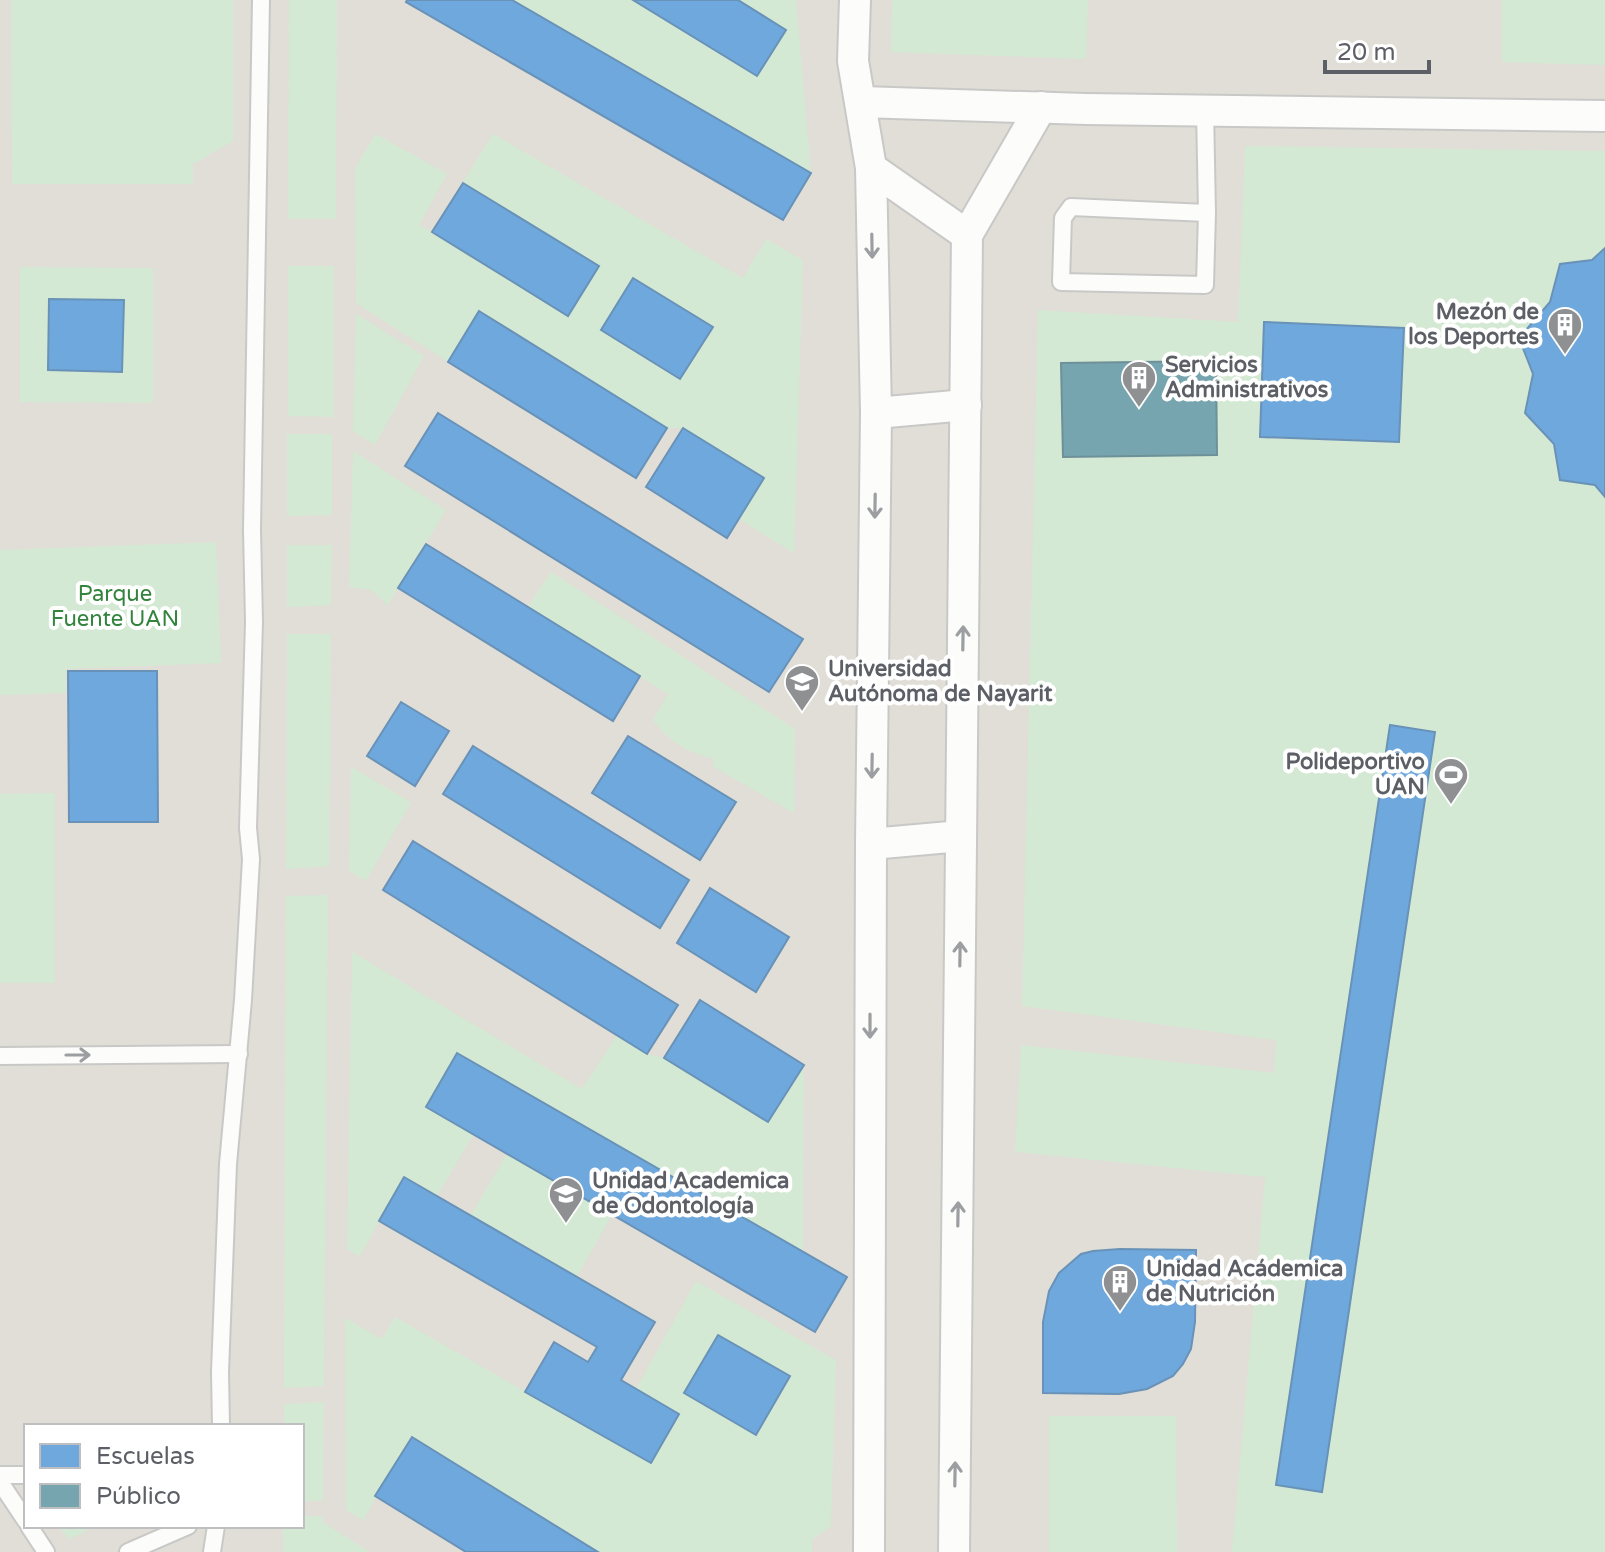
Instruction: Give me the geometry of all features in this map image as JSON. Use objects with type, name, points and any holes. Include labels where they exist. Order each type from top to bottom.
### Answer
[{"type":"street","points":[[855,0],[853,61],[871,168],[876,413],[869,1552]]},
{"type":"street","points":[[861,102],[1605,116]]},
{"type":"street","points":[[954,1552],[967,235],[1041,107]]},
{"type":"street","points":[[871,168],[967,235]]},
{"type":"street","points":[[876,413],[966,405]]},
{"type":"street","points":[[871,844],[961,836]]},
{"type":"lane","points":[[221,1424],[228,1164],[239,1054],[251,859],[248,828],[254,622],[252,530],[261,0]]},
{"type":"lane","points":[[1205,109],[1207,213],[1205,285],[1061,282],[1063,218],[1071,207],[1207,213]]},
{"type":"lane","points":[[0,1056],[239,1054]]},
{"type":"lane","points":[[0,1475],[24,1475]]},
{"type":"lane","points":[[0,1482],[24,1518]]},
{"type":"lane","points":[[30,1528],[46,1552]]},
{"type":"lane","points":[[128,1552],[183,1528]]},
{"type":"lane","points":[[212,1552],[216,1528]]},
{"type":"shaded area","name":"Universidad Autónoma de Nayarit","points":[[0,0],[1605,0],[1605,1552],[0,1552]]},
{"type":"green space","points":[[11,0],[233,0],[233,141],[193,164],[193,184],[12,184]]},
{"type":"green space","points":[[289,0],[337,0],[336,219],[288,219]]},
{"type":"green space","points":[[512,0],[796,0],[811,173]]},
{"type":"green space","points":[[892,0],[1088,0],[1086,59],[891,52]]},
{"type":"green space","points":[[1502,0],[1605,0],[1605,65],[1502,62]]},
{"type":"green space","points":[[376,134],[447,174],[419,225],[432,232],[493,134],[743,278],[766,239],[803,260],[794,553],[739,519],[764,478],[683,428],[667,428],[480,312],[448,362],[356,303],[355,168]]},
{"type":"green space","points":[[1245,146],[1605,151],[1605,1552],[1232,1552],[1265,1177],[1015,1152],[1021,1045],[1274,1073],[1276,1040],[1022,1006],[1038,310],[1238,322]]},
{"type":"green space","points":[[288,266],[334,266],[334,417],[288,416]]},
{"type":"green space","points":[[20,267],[153,268],[153,403],[20,402]]},
{"type":"green space","points":[[356,314],[424,356],[375,445],[353,431]]},
{"type":"green space","points":[[287,434],[332,434],[332,515],[287,516]]},
{"type":"green space","points":[[353,451],[446,510],[388,605],[371,590],[349,587]]},
{"type":"green space","name":"Parque Fuente UAN","points":[[216,542],[221,663],[66,669],[66,693],[0,695],[0,550]]},
{"type":"green space","points":[[287,545],[332,545],[331,605],[287,607]]},
{"type":"green space","points":[[551,572],[795,729],[794,813],[712,766],[715,759],[688,750],[659,728],[653,720],[668,694],[528,607]]},
{"type":"green space","points":[[287,634],[331,634],[329,866],[286,869]]},
{"type":"green space","points":[[351,767],[411,802],[366,881],[349,871]]},
{"type":"green space","points":[[55,793],[55,983],[0,983],[0,794]]},
{"type":"green space","points":[[328,895],[324,1386],[284,1388],[286,896]]},
{"type":"green space","points":[[352,952],[582,1089],[617,1035],[647,1054],[664,1058],[768,1121],[804,1065],[803,1252],[458,1053],[426,1107],[473,1135],[437,1196],[404,1177],[360,1256],[347,1249]]},
{"type":"green space","points":[[507,1154],[612,1215],[577,1276],[471,1215]]},
{"type":"green space","points":[[696,1281],[836,1360],[831,1526],[812,1540],[812,1552],[598,1552],[412,1437],[363,1520],[346,1510],[345,1318],[382,1339],[395,1317],[650,1463],[679,1414],[636,1389]]},
{"type":"green space","points":[[324,1402],[323,1501],[304,1501],[304,1424],[284,1424],[284,1404]]},
{"type":"green space","points":[[1049,1416],[1176,1416],[1177,1552],[1049,1552]]},
{"type":"green space","points":[[304,1516],[323,1516],[323,1522],[369,1552],[283,1552],[283,1528],[304,1528]]},
{"type":"green space","points":[[60,1528],[92,1528],[69,1539]]},
{"type":"building: Escuelas","points":[[407,0],[512,0],[811,173],[783,220]]},
{"type":"building: Escuelas","points":[[633,0],[738,0],[786,30],[757,76]]},
{"type":"building: Escuelas","points":[[463,183],[599,266],[568,316],[432,232]]},
{"type":"building: Escuelas","name":"Mezón de los Deportes","points":[[1605,248],[1605,497],[1595,485],[1560,480],[1554,444],[1525,413],[1533,374],[1519,338],[1550,302],[1560,264],[1592,260]]},
{"type":"building: Escuelas","points":[[633,278],[713,327],[680,379],[601,330]]},
{"type":"building: Escuelas","points":[[49,299],[124,300],[122,372],[48,370]]},
{"type":"building: Escuelas","points":[[479,311],[667,428],[636,478],[448,362]]},
{"type":"building: Escuelas","points":[[1264,322],[1404,328],[1399,442],[1260,437]]},
{"type":"building: Escuelas","points":[[438,413],[803,639],[769,692],[405,466]]},
{"type":"building: Escuelas","points":[[683,428],[764,478],[727,538],[646,487]]},
{"type":"building: Escuelas","points":[[426,544],[640,676],[613,721],[398,588]]},
{"type":"building: Escuelas","points":[[68,671],[157,671],[158,822],[69,822]]},
{"type":"building: Escuelas","points":[[401,702],[449,731],[415,786],[367,756]]},
{"type":"building: Escuelas","points":[[1390,725],[1435,732],[1322,1492],[1276,1485]]},
{"type":"building: Escuelas","points":[[628,736],[736,802],[700,860],[592,793]]},
{"type":"building: Escuelas","points":[[473,746],[689,880],[660,928],[443,794]]},
{"type":"building: Escuelas","points":[[413,841],[678,1005],[647,1054],[383,890]]},
{"type":"building: Escuelas","points":[[710,888],[789,937],[756,992],[677,943]]},
{"type":"building: Escuelas","points":[[700,1000],[804,1065],[768,1122],[664,1058]]},
{"type":"building: Escuelas","points":[[457,1053],[847,1277],[815,1332],[426,1107]]},
{"type":"building: Escuelas","points":[[404,1177],[655,1322],[621,1380],[679,1414],[651,1463],[525,1392],[554,1342],[588,1362],[597,1347],[379,1221]]},
{"type":"building: Escuelas","name":"Unidad Acádemica de Nutrición","points":[[1120,1249],[1196,1250],[1195,1322],[1191,1349],[1183,1364],[1173,1376],[1147,1389],[1119,1394],[1043,1393],[1043,1322],[1049,1291],[1059,1273],[1081,1254]]},
{"type":"building: Escuelas","points":[[718,1335],[790,1376],[756,1435],[684,1393]]},
{"type":"building: Escuelas","points":[[412,1437],[598,1552],[466,1552],[375,1496]]},
{"type":"building: Público","name":"Servicios Administrativos","points":[[1216,361],[1217,455],[1063,457],[1061,363]]},
{"type":"place","name":"Mezón de los Deportes","points":[[1565,356]]},
{"type":"place","name":"Servicios Administrativos","points":[[1139,409]]},
{"type":"place","name":"Universidad Autónoma de Nayarit","points":[[802,713]]},
{"type":"place","name":"Polideportivo UAN","points":[[1451,806]]},
{"type":"place","name":"Unidad Academica de Odontología","points":[[566,1225]]},
{"type":"place","name":"Unidad Acádemica de Nutrición","points":[[1120,1313]]}]
